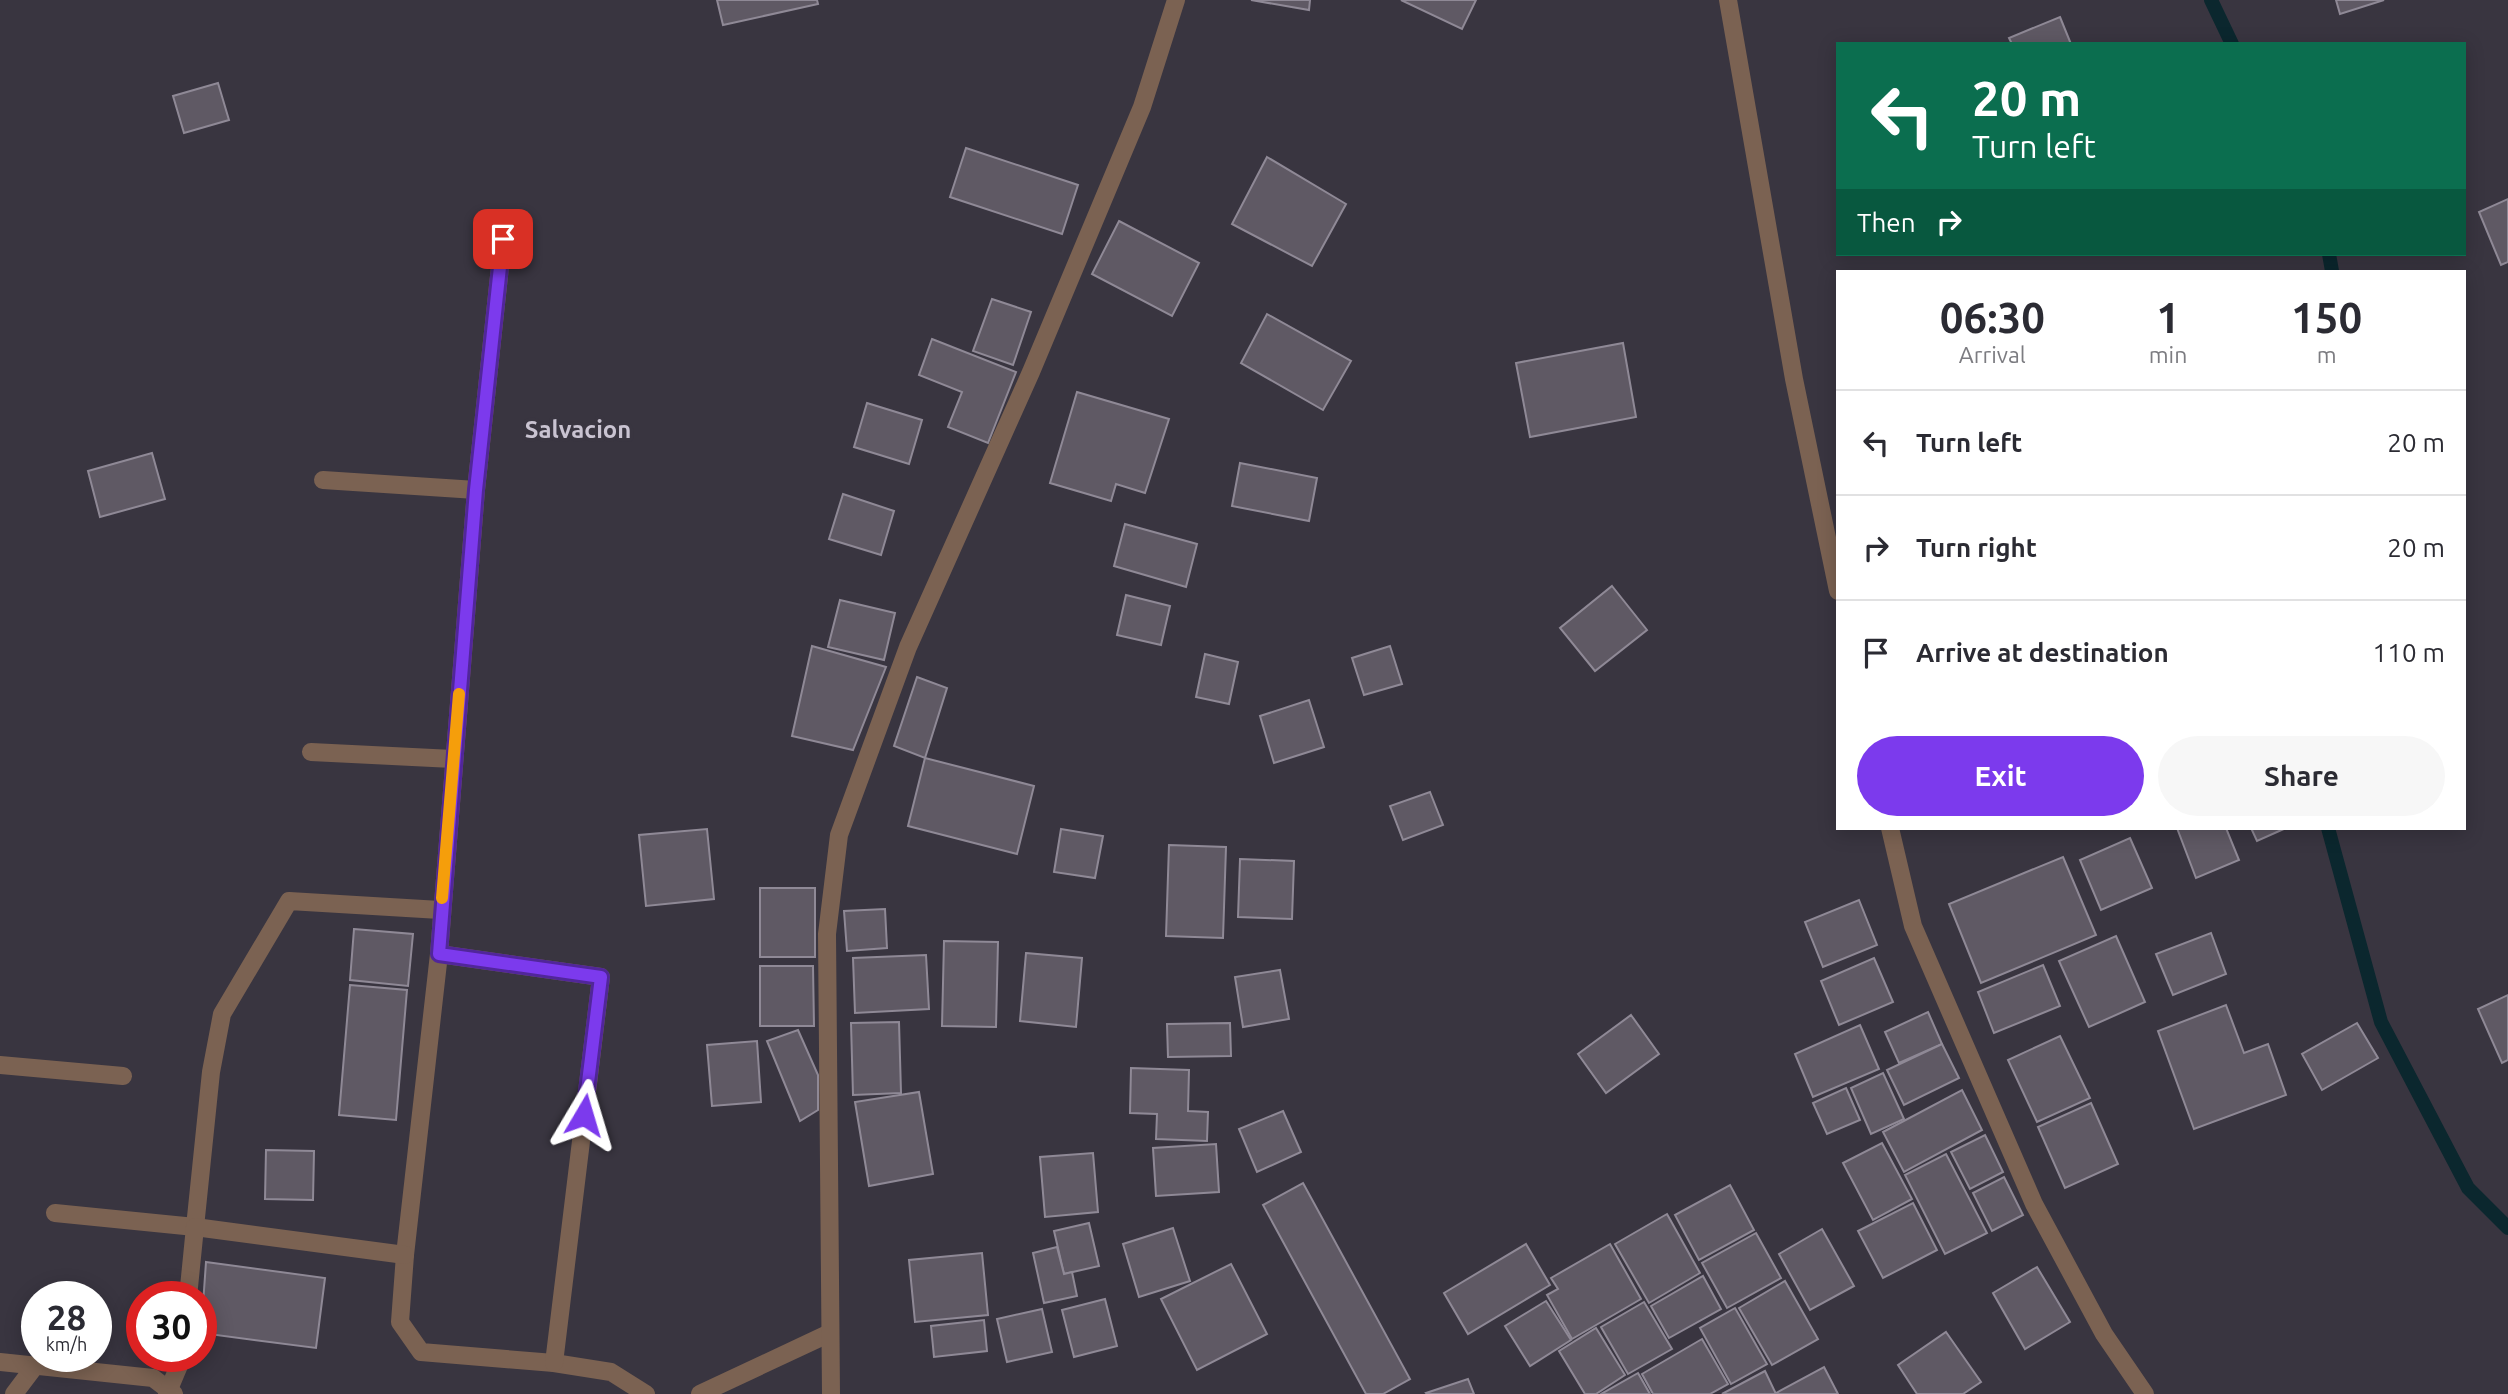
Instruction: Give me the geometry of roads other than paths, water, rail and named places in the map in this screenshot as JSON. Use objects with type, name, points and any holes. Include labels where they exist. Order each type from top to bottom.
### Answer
[{"type":"street","points":[[831,1394],[827,934],[839,835],[908,647],[1031,372],[1142,107],[1176,0]]},
{"type":"street","points":[[1728,0],[1794,379],[1836,581]]},
{"type":"street","points":[[503,239],[476,490],[440,910],[439,954],[404,1255],[400,1322],[421,1352],[554,1363],[611,1372],[646,1394]]},
{"type":"street","points":[[323,480],[476,490]]},
{"type":"street","points":[[311,752],[453,760]]},
{"type":"street","points":[[1889,830],[1913,926],[2034,1204],[2104,1334],[2145,1394]]},
{"type":"street","points":[[190,1281],[211,1072],[222,1014],[289,901],[440,910]]},
{"type":"street","points":[[439,954],[601,977],[554,1363]]},
{"type":"street","points":[[0,1065],[124,1076]]},
{"type":"street","points":[[55,1213],[195,1227],[404,1255]]},
{"type":"street","points":[[700,1394],[830,1333]]},
{"type":"street","points":[[0,1362],[21,1364]]},
{"type":"street","points":[[14,1394],[30,1372]]},
{"type":"street","points":[[94,1372],[153,1378],[170,1393],[177,1372]]},
{"type":"waterway","points":[[2211,0],[2231,42]]},
{"type":"waterway","points":[[2329,256],[2332,270]]},
{"type":"waterway","points":[[2329,830],[2381,1022],[2468,1188],[2508,1228]]},
{"type":"district","name":"Salvacion","points":[[578,430]]}]
